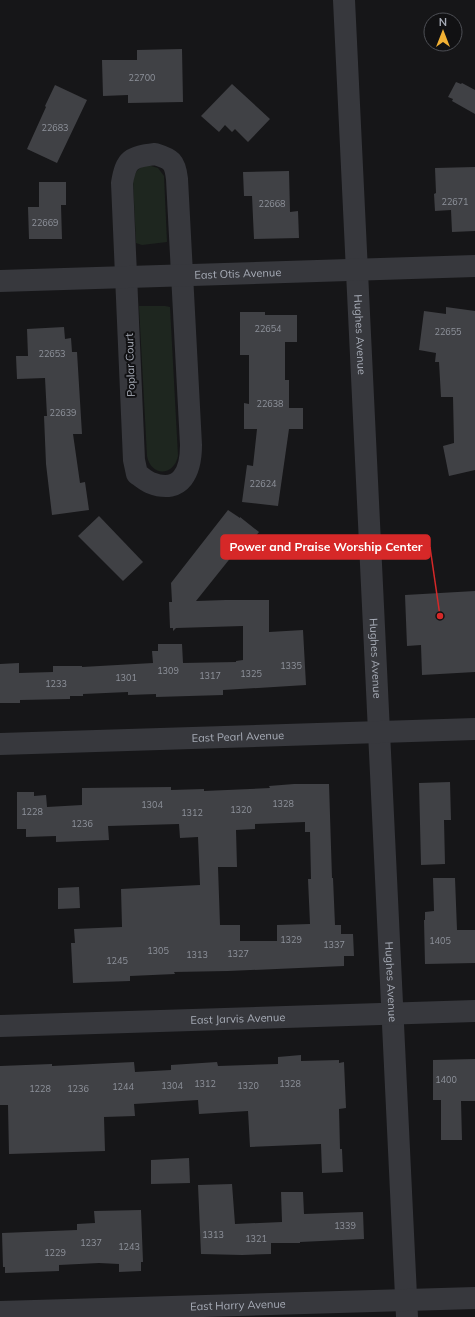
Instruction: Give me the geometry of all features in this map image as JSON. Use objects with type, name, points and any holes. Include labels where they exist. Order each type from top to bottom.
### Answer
[{"type":"street","name":"Hughes Avenue","points":[[344,0],[380,732],[406,1308]]},
{"type":"street","name":"Poplar Court","points":[[155,154],[168,158],[176,168],[182,275],[191,459],[187,472],[179,482],[168,486],[150,483],[137,474],[134,460],[122,183],[124,170],[130,161],[141,156],[155,154]]},
{"type":"street","name":"East Otis Avenue","points":[[0,281],[475,266]]},
{"type":"street","name":"East Pearl Avenue","points":[[0,744],[475,729]]},
{"type":"street","name":"East Jarvis Avenue","points":[[0,1026],[393,1013],[475,1012]]},
{"type":"street","name":"East Harry Avenue","points":[[0,1312],[406,1308],[475,1298]]},
{"type":"shaded area","points":[[148,165],[158,168],[164,176],[167,242],[142,245],[136,243],[133,180],[138,170]]},
{"type":"shaded area","points":[[139,306],[170,307],[178,456],[176,463],[172,467],[162,471],[158,471],[153,468],[149,463],[147,456]]},
{"type":"building","points":[[182,49],[183,102],[128,103],[128,95],[103,96],[102,60],[137,60],[137,50]]},
{"type":"building","points":[[456,82],[462,83],[475,90],[475,114],[452,101],[453,99],[448,97]]},
{"type":"building","points":[[232,84],[270,119],[248,142],[235,129],[232,132],[225,125],[219,132],[201,116]]},
{"type":"building","points":[[55,85],[87,100],[57,163],[27,149]]},
{"type":"building","points":[[475,167],[475,231],[452,232],[451,210],[435,211],[435,168]]},
{"type":"building","points":[[289,171],[290,212],[298,211],[299,238],[254,239],[252,196],[244,196],[243,172]]},
{"type":"building","points":[[39,182],[66,182],[66,205],[61,205],[62,239],[29,239],[28,207],[39,207]]},
{"type":"building","points":[[446,307],[475,311],[475,470],[449,476],[443,446],[454,443],[453,397],[441,397],[439,362],[435,362],[436,353],[419,350],[424,311],[446,314]]},
{"type":"building","points":[[240,312],[265,312],[265,315],[297,315],[297,342],[285,342],[285,380],[289,380],[289,408],[303,408],[303,429],[289,429],[278,506],[242,502],[247,465],[253,466],[257,429],[244,429],[244,403],[249,404],[249,355],[240,355]]},
{"type":"building","points":[[64,327],[65,339],[71,338],[72,352],[77,352],[82,434],[73,434],[80,483],[85,482],[89,510],[52,515],[46,464],[44,416],[47,416],[45,378],[17,379],[16,356],[28,356],[27,329]]},
{"type":"building","points":[[228,510],[240,517],[259,532],[241,554],[236,551],[196,601],[269,600],[269,632],[303,630],[306,685],[223,690],[223,695],[156,697],[156,694],[128,695],[128,692],[83,694],[83,696],[70,696],[70,699],[20,700],[20,703],[0,703],[0,664],[19,663],[19,673],[53,672],[53,666],[82,667],[153,663],[152,651],[158,651],[158,644],[182,644],[183,663],[236,662],[243,660],[243,626],[176,628],[173,631],[173,628],[170,628],[169,602],[172,602],[171,583]]},
{"type":"building","points":[[99,516],[143,562],[123,581],[78,536]]},
{"type":"building","points":[[475,591],[475,672],[422,675],[421,645],[407,646],[405,595]]},
{"type":"building","points":[[450,782],[451,820],[444,820],[445,864],[421,865],[419,783]]},
{"type":"building","points":[[329,784],[335,925],[341,925],[341,934],[353,934],[354,956],[344,956],[344,966],[174,972],[175,974],[130,976],[130,981],[73,983],[71,943],[75,943],[74,929],[122,927],[121,889],[200,885],[198,837],[180,838],[179,824],[108,826],[109,840],[56,842],[56,836],[26,837],[26,829],[17,829],[17,792],[34,792],[34,796],[46,795],[47,807],[82,805],[82,788],[171,787],[171,790],[204,789],[204,791],[270,788],[269,786]],"holes":[[[305,822],[305,832],[310,832],[311,879],[308,879],[310,924],[277,925],[277,941],[240,941],[240,925],[220,925],[218,867],[237,867],[236,830],[255,829],[255,824]]]},
{"type":"building","points":[[433,878],[455,878],[457,930],[475,930],[475,963],[425,964],[424,920],[425,912],[434,911]]},
{"type":"building","points":[[79,887],[80,908],[58,909],[58,888]]},
{"type":"building","points":[[301,1055],[301,1061],[339,1060],[339,1063],[344,1062],[346,1108],[339,1109],[340,1149],[342,1149],[343,1172],[322,1173],[321,1144],[250,1147],[248,1111],[199,1114],[198,1100],[134,1104],[135,1116],[104,1117],[105,1151],[9,1154],[8,1105],[0,1105],[0,1066],[52,1064],[52,1066],[134,1062],[135,1072],[171,1070],[171,1065],[217,1062],[218,1066],[278,1064],[278,1057]]},
{"type":"building","points":[[475,1059],[475,1101],[461,1101],[462,1140],[441,1140],[441,1100],[433,1100],[433,1060]]},
{"type":"building","points":[[189,1158],[190,1183],[151,1184],[151,1160]]},
{"type":"building","points":[[232,1184],[235,1224],[282,1222],[281,1192],[303,1192],[304,1214],[363,1212],[364,1239],[300,1243],[271,1243],[271,1254],[201,1254],[198,1185]]},
{"type":"building","points":[[141,1210],[143,1262],[141,1262],[141,1271],[119,1272],[119,1264],[99,1263],[59,1265],[59,1271],[5,1273],[5,1267],[3,1267],[2,1233],[77,1230],[77,1224],[95,1223],[94,1211]]},
{"type":"place","name":"Power and Praise Worship Center","points":[[440,616]]}]
